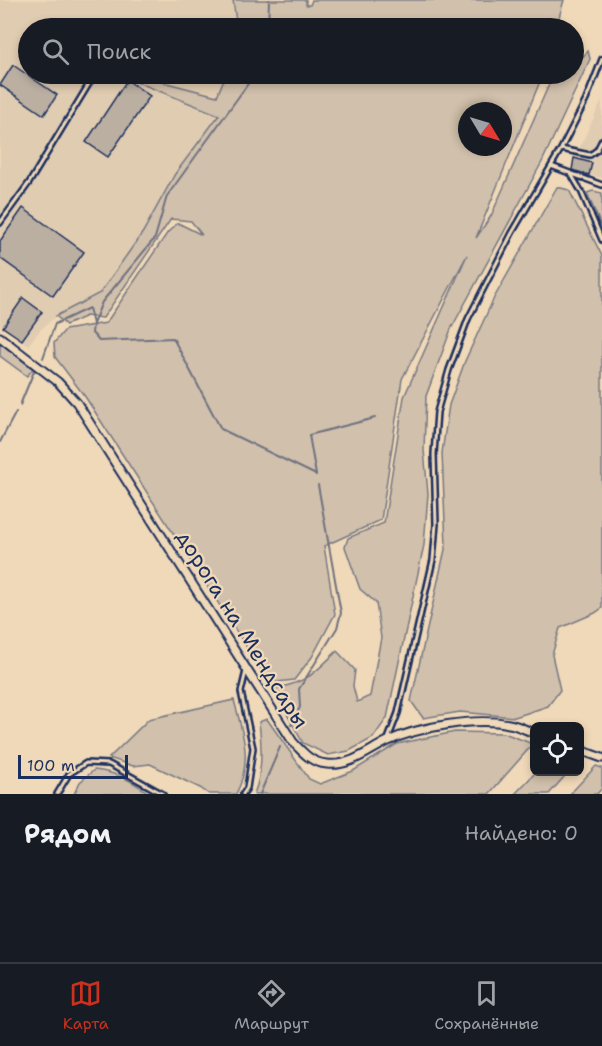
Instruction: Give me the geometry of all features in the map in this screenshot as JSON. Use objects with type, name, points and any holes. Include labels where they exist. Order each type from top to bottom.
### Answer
[{"type":"street","name":"дорога на Мендсары","points":[[0,337],[58,382],[77,403],[293,742],[315,762],[327,764],[349,761],[387,741],[433,727],[473,722],[509,724],[530,732]]},
{"type":"street","points":[[584,752],[602,758]]},
{"type":"lane","points":[[387,741],[398,713],[433,560],[436,524],[434,454],[437,412],[449,370],[468,319],[512,233],[561,148],[600,73],[602,59]]},
{"type":"lane","points":[[0,223],[29,183],[89,84]]},
{"type":"lane","points":[[561,148],[590,155],[597,150],[602,140]]},
{"type":"lane","points":[[551,166],[602,185]]},
{"type":"lane","points":[[572,174],[602,240]]},
{"type":"lane","points":[[243,794],[247,788],[254,748],[240,692],[247,669]]},
{"type":"lane","points":[[57,794],[69,774],[86,763],[109,764],[163,794]]},
{"type":"shaded area","points":[[0,0],[265,0],[264,18],[18,18],[18,84],[241,84],[176,172],[143,232],[100,293],[58,315],[40,330],[28,345],[0,325]]},
{"type":"shaded area","points":[[233,0],[306,0],[306,5],[310,5],[312,0],[564,0],[559,18],[236,18]]},
{"type":"shaded area","points":[[588,51],[590,59],[584,72],[584,55]]},
{"type":"shaded area","points":[[142,84],[171,84],[217,96],[222,84],[539,84],[512,150],[512,102],[458,102],[458,156],[510,156],[476,238],[491,216],[549,84],[578,84],[542,162],[451,329],[426,396],[424,450],[428,494],[424,545],[387,718],[373,738],[349,751],[328,755],[303,743],[273,689],[294,684],[309,676],[337,651],[355,670],[353,686],[357,702],[370,696],[381,638],[376,603],[360,589],[345,547],[348,538],[384,523],[404,397],[467,255],[402,379],[381,520],[324,546],[335,614],[312,657],[294,680],[277,682],[266,677],[86,398],[55,357],[54,343],[65,330],[106,323],[168,232],[178,223],[202,235],[191,221],[171,219],[103,318],[86,316],[66,325],[56,316],[100,293],[143,232],[175,174],[219,115]]},
{"type":"shaded area","points":[[602,100],[602,178],[571,171]]},
{"type":"shaded area","points":[[557,187],[569,190],[602,256],[602,608],[560,628],[552,655],[560,690],[548,706],[515,717],[460,712],[423,718],[411,701],[446,545],[442,453],[449,405],[465,361],[494,298]]},
{"type":"shaded area","points":[[593,191],[602,193],[602,228],[587,193]]},
{"type":"shaded area","points":[[0,343],[33,369],[27,376],[0,356]]},
{"type":"shaded area","points":[[234,700],[245,747],[244,770],[236,794],[209,794],[150,764],[133,766],[109,758],[149,719]]},
{"type":"shaded area","points":[[267,719],[309,779],[320,784],[353,771],[397,744],[455,732],[504,733],[530,743],[530,747],[489,794],[254,794],[261,758],[259,722]]},
{"type":"shaded area","points":[[596,766],[602,768],[602,788],[597,794],[570,794]]},
{"type":"shaded area","points":[[94,770],[124,778],[150,794],[74,794],[80,782]]},
{"type":"shaded area","points":[[532,776],[564,777],[549,794],[515,794]]},
{"type":"building","points":[[13,65],[18,68],[18,84],[41,84],[57,95],[44,115],[0,85]]},
{"type":"building","points":[[124,84],[133,84],[150,96],[108,157],[86,142]]},
{"type":"building","points":[[574,158],[592,163],[589,175],[572,170]]},
{"type":"building","points":[[23,208],[84,252],[53,296],[0,258],[0,241]]},
{"type":"building","points":[[23,298],[42,312],[22,340],[3,327]]},
{"type":"waterway","points":[[268,18],[269,0]]},
{"type":"waterway","points":[[43,358],[55,324],[89,308],[93,324],[102,302],[155,238],[167,196],[248,84]]},
{"type":"waterway","points":[[93,324],[92,333],[99,341],[173,338],[221,429],[316,475]]},
{"type":"waterway","points":[[20,405],[34,371]]},
{"type":"waterway","points":[[0,442],[16,412]]},
{"type":"waterway","points":[[316,475],[309,435],[375,418]]},
{"type":"waterway","points":[[291,725],[300,707],[299,689],[337,628],[341,613],[318,485]]},
{"type":"waterway","points":[[260,794],[280,747]]}]
